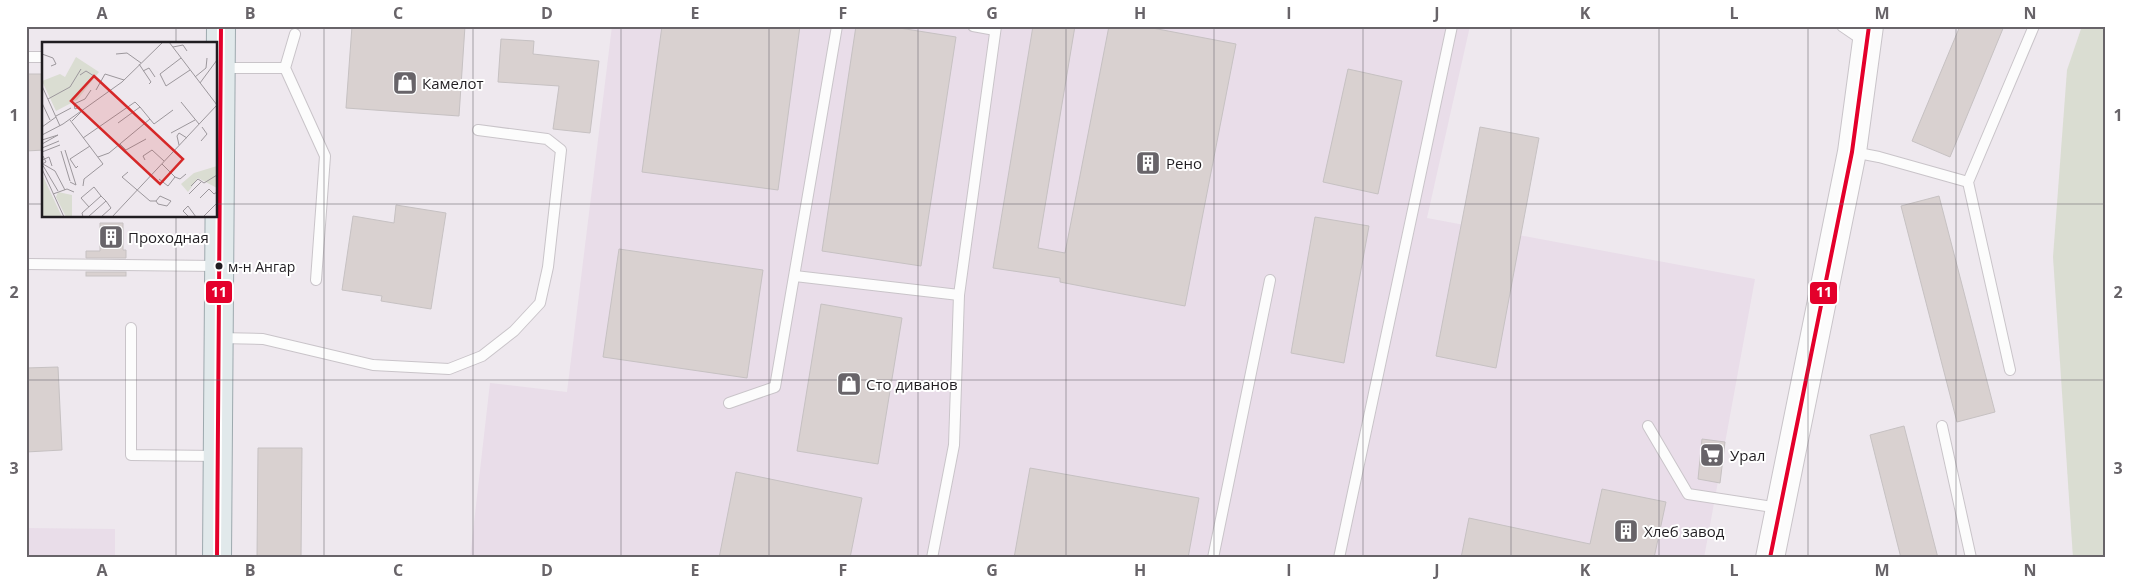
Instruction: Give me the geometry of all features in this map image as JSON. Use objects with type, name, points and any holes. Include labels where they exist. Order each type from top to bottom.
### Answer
[{"type":"main road","points":[[217,558],[221,26]]},
{"type":"street","points":[[1770,558],[1852,152],[1867,34]]},
{"type":"lane","points":[[729,403],[776,388],[837,26]]},
{"type":"lane","points":[[932,558],[954,445],[959,294],[996,28],[972,26]]},
{"type":"lane","points":[[1339,558],[1452,26]]},
{"type":"lane","points":[[1842,26],[1867,34]]},
{"type":"lane","points":[[2010,370],[1968,182],[2034,26]]},
{"type":"lane","points":[[295,34],[285,68],[325,156],[316,280]]},
{"type":"lane","points":[[26,57],[42,57]]},
{"type":"lane","points":[[222,68],[285,68]]},
{"type":"lane","points":[[218,338],[263,339],[373,365],[449,369],[482,356],[514,332],[540,302],[548,267],[561,150],[547,139],[478,130]]},
{"type":"lane","points":[[1852,152],[1880,157],[1968,182]]},
{"type":"lane","points":[[26,264],[219,266]]},
{"type":"lane","points":[[795,276],[959,294]]},
{"type":"lane","points":[[1213,558],[1270,280]]},
{"type":"lane","points":[[131,328],[131,455],[217,456]]},
{"type":"lane","points":[[1648,426],[1688,494],[1780,508]]},
{"type":"lane","points":[[1942,426],[1971,558]]},
{"type":"shaded area","points":[[612,26],[1470,26],[1427,218],[1755,279],[1704,558],[470,558],[490,383],[567,392]]},
{"type":"shaded area","points":[[2082,26],[2106,26],[2106,558],[2073,558],[2053,257],[2067,70]]},
{"type":"shaded area","points":[[26,528],[115,529],[115,558],[26,558]]},
{"type":"building","name":"Камелот","points":[[352,26],[465,26],[459,116],[346,108]]},
{"type":"building","points":[[662,26],[800,26],[778,190],[642,172]]},
{"type":"building","points":[[856,26],[887,26],[956,37],[921,266],[822,251]]},
{"type":"building","name":"Рено","points":[[1033,26],[1075,26],[1038,248],[1065,253],[1109,26],[1142,26],[1236,44],[1185,306],[1060,282],[1060,278],[993,268]]},
{"type":"building","points":[[1960,26],[2004,26],[1950,157],[1912,141]]},
{"type":"building","points":[[501,39],[534,41],[533,54],[599,61],[590,133],[553,129],[559,86],[498,82]]},
{"type":"building","points":[[1348,69],[1402,81],[1378,194],[1323,182]]},
{"type":"building","points":[[26,74],[42,74],[42,150],[26,151]]},
{"type":"building","points":[[1480,127],[1539,138],[1496,368],[1436,356]]},
{"type":"building","points":[[1939,196],[1995,412],[1957,422],[1901,206]]},
{"type":"building","points":[[396,205],[446,213],[431,309],[381,301],[382,296],[342,290],[353,216],[394,223]]},
{"type":"building","points":[[1315,217],[1369,226],[1344,363],[1291,353]]},
{"type":"building","points":[[100,223],[123,223],[123,250],[126,250],[126,258],[86,258],[86,251],[100,251]]},
{"type":"building","points":[[619,249],[763,270],[747,378],[603,357]]},
{"type":"building","points":[[86,272],[126,272],[126,276],[86,276]]},
{"type":"building","name":"Сто диванов","points":[[821,304],[902,318],[878,464],[797,451]]},
{"type":"building","points":[[58,367],[62,450],[26,452],[26,368]]},
{"type":"building","points":[[1904,426],[1938,558],[1901,558],[1870,435]]},
{"type":"building","name":"Урал","points":[[1702,439],[1725,442],[1720,483],[1698,479]]},
{"type":"building","points":[[258,448],[302,448],[301,558],[257,558]]},
{"type":"building","points":[[1030,468],[1199,498],[1188,558],[1014,558]]},
{"type":"building","points":[[736,472],[862,498],[850,558],[719,558]]},
{"type":"building","name":"Хлеб завод","points":[[1602,489],[1666,502],[1654,558],[1461,558],[1469,518],[1590,544]]},
{"type":"transit line","name":"11","points":[[217,558],[221,26]]},
{"type":"transit line","name":"11","points":[[1770,558],[1852,152],[1869,26]]},
{"type":"place","name":"Камелот","points":[[405,83]]},
{"type":"place","name":"Рено","points":[[1148,163]]},
{"type":"place","name":"Проходная","points":[[111,237]]},
{"type":"place","name":"м-н Ангар","points":[[219,266]]},
{"type":"place","name":"Сто диванов","points":[[849,384]]},
{"type":"place","name":"Урал","points":[[1712,455]]},
{"type":"place","name":"Хлеб завод","points":[[1626,531]]}]
